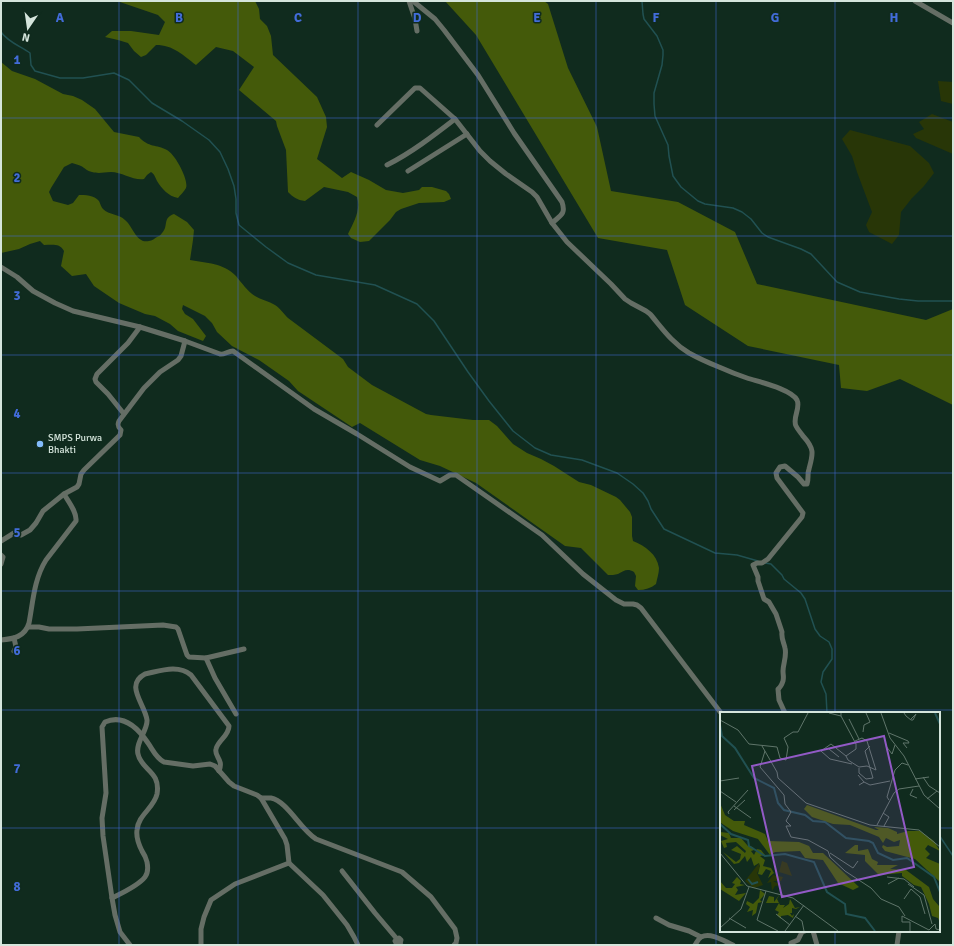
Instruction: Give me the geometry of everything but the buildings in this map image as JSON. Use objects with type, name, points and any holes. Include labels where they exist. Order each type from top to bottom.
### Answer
[{"type":"street","points":[[409,1],[417,31]]},
{"type":"street","points":[[413,1],[435,19],[478,75],[514,132],[562,202],[564,208],[563,213],[552,223]]},
{"type":"street","points":[[915,1],[953,23]]},
{"type":"street","points":[[376,125],[415,88],[420,88],[455,120],[480,150],[496,166],[537,197],[552,223],[567,242],[625,299],[650,314],[683,349],[718,367],[773,386],[794,396],[798,402],[795,425],[812,448],[811,461],[808,471],[808,484],[804,484],[798,476],[785,466],[780,467],[776,473],[777,478],[803,513],[802,518],[768,559],[762,563],[753,565],[764,599],[770,602],[782,632],[786,652],[783,670],[784,676],[780,688],[778,689],[779,700],[785,712]]},
{"type":"street","points":[[387,165],[401,158],[455,120]]},
{"type":"street","points":[[408,171],[467,134]]},
{"type":"street","points":[[1,267],[17,277],[34,291],[65,308],[81,314],[140,327],[185,341],[221,355],[230,351],[234,352],[314,409],[343,425],[418,472],[440,481],[452,475],[458,477],[542,535],[583,574],[616,600],[624,604],[637,605],[641,608],[720,712]]},
{"type":"street","points":[[124,414],[95,379],[97,374],[128,343],[140,327]]},
{"type":"street","points":[[1,541],[14,533],[21,535],[30,530],[43,511],[64,494],[77,487],[81,474],[84,470],[120,435],[118,424],[144,388],[160,372],[178,360],[181,356],[185,341]]},
{"type":"street","points":[[1,640],[14,638],[25,632],[28,627],[38,578],[42,567],[76,521],[75,514],[64,494]]},
{"type":"street","points":[[1,555],[3,557],[1,564]]},
{"type":"street","points":[[28,627],[77,630],[163,625],[176,627],[178,629],[189,657],[206,658],[244,649]]},
{"type":"street","points":[[14,638],[16,647],[14,651]]},
{"type":"street","points":[[206,658],[215,678],[236,714]]},
{"type":"street","points":[[112,898],[139,883],[146,876],[147,872],[147,862],[137,838],[136,831],[139,822],[155,799],[157,787],[155,777],[142,762],[138,754],[138,747],[147,721],[142,704],[136,693],[138,679],[145,674],[173,668],[186,671],[191,675],[229,726],[228,732],[216,748],[221,763],[219,771]]},
{"type":"street","points":[[130,945],[120,932],[112,898],[103,836],[102,818],[106,793],[102,727],[105,722],[114,719],[127,722],[135,728],[142,735],[160,760],[164,762],[193,766],[213,764],[234,786],[261,798],[285,839],[289,863],[323,895],[347,925],[358,945]]},
{"type":"street","points":[[261,798],[271,798],[280,802],[309,834],[316,839],[402,872],[431,898],[455,930],[457,938],[454,945]]},
{"type":"street","points":[[201,945],[201,929],[211,900],[235,884],[289,863]]},
{"type":"street","points":[[342,871],[374,913],[397,939],[399,938],[401,940],[401,944]]},
{"type":"street","points":[[656,918],[669,925],[702,937]]},
{"type":"street","points":[[791,943],[798,940],[802,932]]},
{"type":"street","points":[[813,932],[817,945]]},
{"type":"street","points":[[897,945],[899,932]]},
{"type":"street","points":[[695,945],[698,939],[706,936],[715,937],[733,945]]},
{"type":"green space","points":[[117,1],[255,1],[259,9],[260,19],[267,26],[271,36],[273,55],[317,97],[326,117],[327,127],[317,159],[342,178],[351,172],[386,190],[403,193],[419,190],[422,187],[432,187],[446,191],[451,199],[444,202],[419,203],[401,209],[396,212],[369,241],[360,242],[351,238],[348,234],[355,220],[358,207],[357,197],[348,192],[324,187],[305,201],[295,198],[288,192],[286,150],[276,121],[239,90],[254,67],[233,51],[216,47],[196,65],[178,51],[162,45],[156,45],[146,55],[141,57],[128,43],[105,37],[112,31],[131,31],[159,35],[165,22],[158,15]]},
{"type":"green space","points":[[445,1],[544,1],[548,4],[568,68],[597,127],[611,191],[678,202],[735,232],[757,284],[926,320],[953,309],[953,405],[900,379],[867,391],[841,388],[839,365],[748,346],[685,305],[667,250],[598,238],[476,35]]},
{"type":"green space","points":[[1,62],[12,71],[35,79],[63,94],[82,100],[95,109],[114,132],[139,137],[146,143],[167,150],[174,156],[181,168],[186,184],[186,188],[178,198],[171,196],[166,192],[151,172],[144,179],[140,179],[115,172],[92,172],[72,163],[64,167],[49,192],[53,201],[68,205],[73,203],[79,195],[95,198],[99,201],[103,209],[123,218],[138,237],[145,241],[151,241],[161,235],[168,218],[174,214],[187,222],[194,230],[190,260],[214,264],[226,268],[236,276],[252,294],[277,306],[288,318],[343,359],[348,367],[372,385],[426,414],[473,420],[489,420],[497,426],[513,444],[527,453],[554,466],[579,482],[591,485],[620,500],[630,512],[632,517],[633,541],[650,551],[658,563],[659,570],[656,584],[643,590],[638,590],[635,586],[636,576],[632,571],[627,570],[617,574],[608,575],[581,548],[565,546],[476,483],[440,466],[420,460],[360,423],[352,427],[298,391],[289,381],[259,360],[232,346],[217,332],[212,323],[205,316],[183,305],[182,309],[185,314],[193,319],[206,336],[203,341],[178,331],[170,324],[155,316],[145,314],[119,303],[94,286],[86,274],[72,276],[61,266],[64,251],[58,246],[44,245],[40,241],[19,249],[1,253]]},
{"type":"green space","points":[[938,81],[953,82],[953,104],[941,101]]},
{"type":"green space","points":[[932,114],[953,122],[953,154],[916,138],[913,134],[924,129],[919,122]]},
{"type":"green space","points":[[850,130],[910,146],[929,163],[934,173],[901,212],[899,235],[892,244],[869,232],[866,225],[872,212],[852,156],[842,139]]},
{"type":"waterway","points":[[642,1],[644,19],[657,36],[663,50],[662,65],[654,93],[655,116],[668,145],[673,176],[681,187],[698,201],[705,204],[733,208],[742,212],[751,219],[762,233],[768,237],[811,254],[837,282],[860,292],[918,301],[953,301]]},
{"type":"waterway","points":[[1,32],[11,41],[30,53],[31,65],[35,71],[60,78],[83,78],[114,73],[129,80],[152,103],[182,121],[209,140],[220,152],[228,169],[234,186],[236,213],[239,225],[288,263],[316,275],[375,285],[417,304],[434,321],[468,372],[513,431],[535,448],[551,455],[582,460],[617,473],[643,493],[664,529],[715,553],[737,555],[758,561]]},
{"type":"waterway","points":[[765,563],[771,564],[784,579],[801,593],[805,599],[815,629],[820,636],[829,642],[832,649],[832,659],[823,672],[821,682],[826,694],[827,712]]},
{"type":"waterway","points":[[940,836],[953,856]]},
{"type":"place","name":"SMPS Purwa Bhakti","points":[[40,444]]}]
